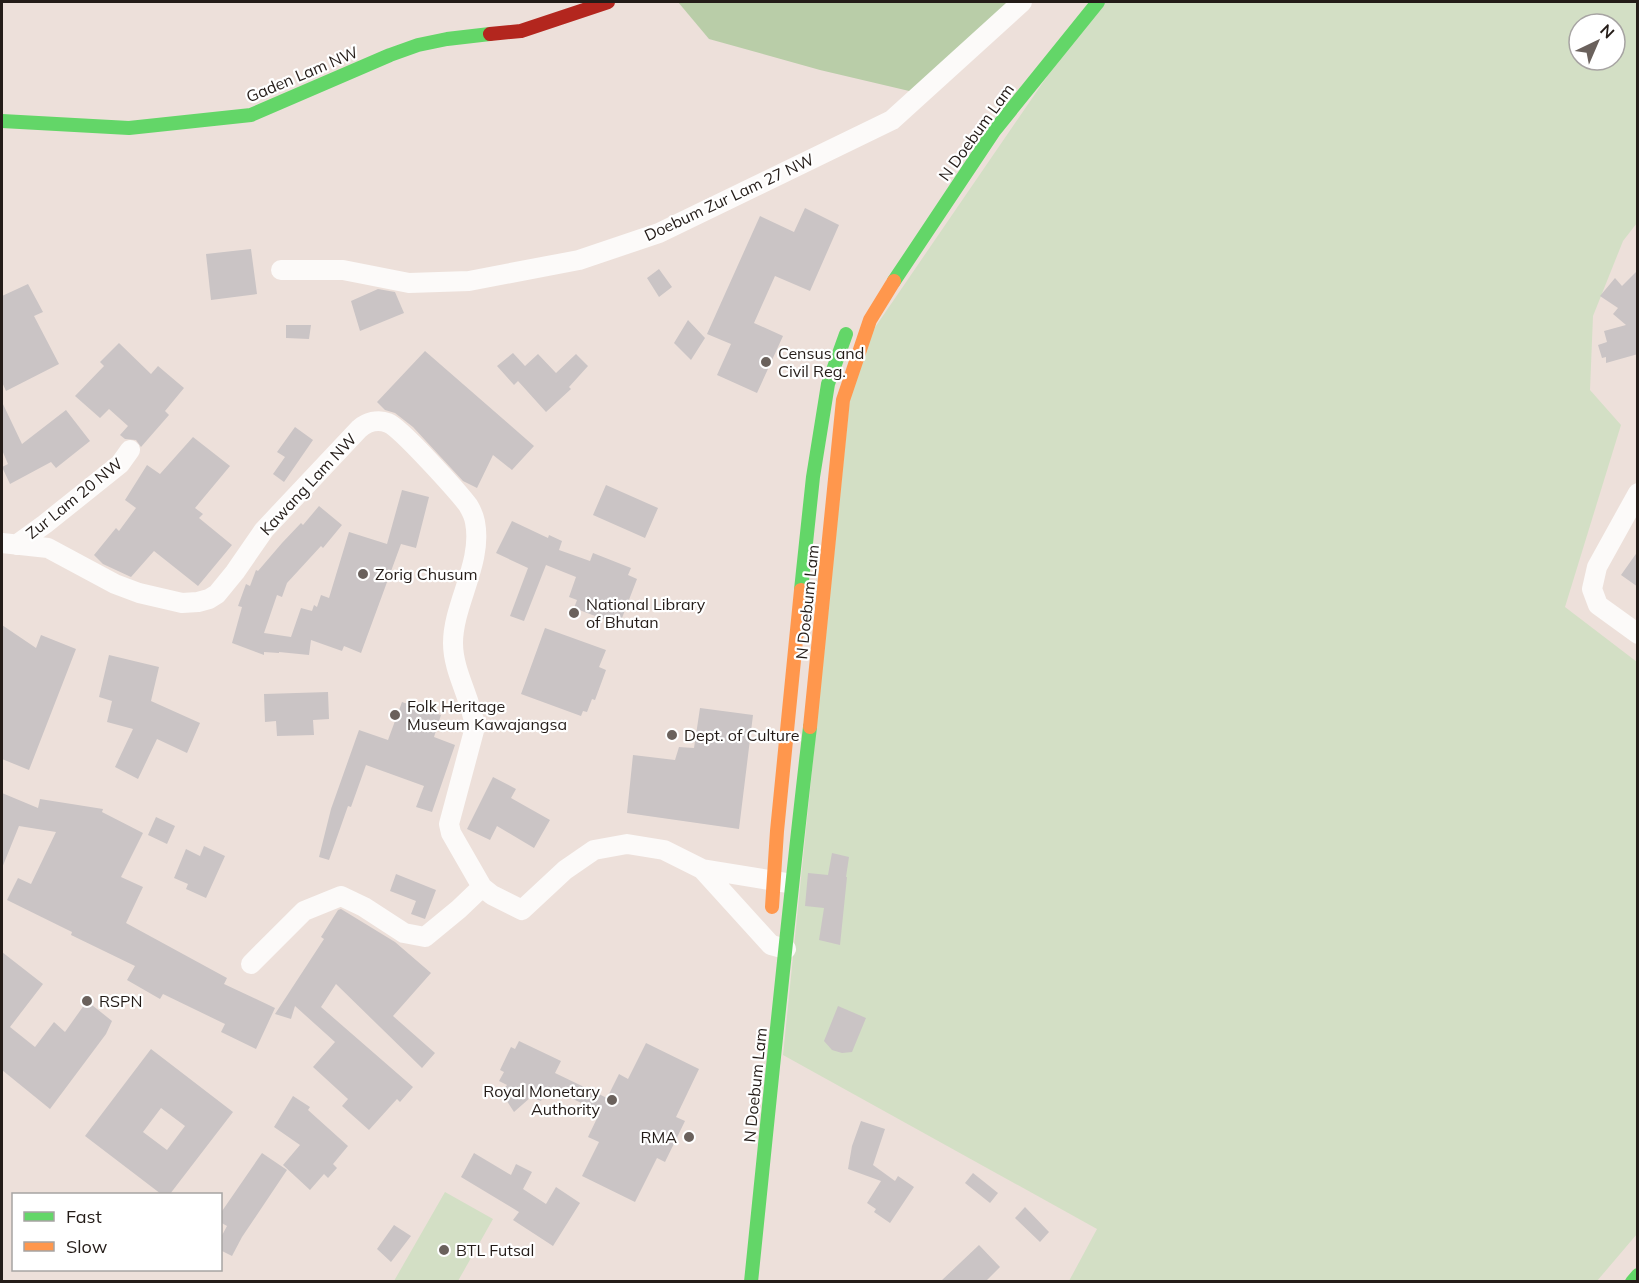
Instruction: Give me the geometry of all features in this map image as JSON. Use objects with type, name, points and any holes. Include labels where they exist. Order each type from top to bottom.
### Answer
[{"type":"main road","name":"Gaden Lam NW","points":[[2,121],[129,128],[251,115],[408,48],[447,39],[521,31],[608,2]]},
{"type":"main road","name":"N Doebum Lam","points":[[782,883],[815,683],[843,400],[870,320],[908,257],[994,131],[1098,2]]},
{"type":"main road","name":"N Doebum Lam","points":[[969,143],[1004,96]]},
{"type":"main road","name":"N Doebum Lam","points":[[751,1281],[813,477],[828,384],[852,317]]},
{"type":"main road","name":"N Doebum Lam","points":[[737,1281],[767,989]]},
{"type":"main road","points":[[1632,1281],[1638,1275]]},
{"type":"street","name":"Doebum Zur Lam 27 NW","points":[[281,270],[343,270],[409,283],[469,281],[579,260],[659,233],[892,120],[1022,2]]},
{"type":"street","name":"Kawang Lam NW","points":[[9,544],[48,548],[115,584],[139,593],[182,603],[209,599],[217,594],[235,572],[264,530],[359,429],[372,422],[390,424],[422,454],[468,505],[475,522],[474,555],[453,641],[454,657],[473,714],[475,727],[449,824],[456,843],[482,887],[492,895],[522,910],[566,870],[594,850],[627,844],[664,850],[702,869]]},
{"type":"street","name":"Zur Lam 20 NW","points":[[9,544],[45,524],[120,464],[130,450]]},
{"type":"street","points":[[1638,493],[1597,567],[1592,590],[1598,605],[1638,634]]},
{"type":"street","points":[[702,869],[782,883]]},
{"type":"street","points":[[702,869],[775,950]]},
{"type":"street","points":[[251,964],[304,911],[341,896],[364,907],[404,933],[425,937],[482,887]]},
{"type":"green space","points":[[678,2],[1031,2],[922,94],[820,70],[709,39]]},
{"type":"green space","points":[[1098,2],[1637,2],[1637,223],[1623,241],[1593,316],[1590,390],[1621,425],[1565,607],[1637,662],[1637,1234],[1597,1281],[1069,1281],[1097,1229],[783,1055],[854,358]]},
{"type":"green space","name":"BTL Futsal","points":[[445,1192],[493,1219],[458,1281],[394,1281]]},
{"type":"building","points":[[805,208],[839,225],[810,291],[775,276],[754,323],[783,336],[757,393],[717,375],[731,344],[707,334],[760,216],[794,232]]},
{"type":"building","points":[[251,249],[257,294],[211,300],[206,254]]},
{"type":"building","points":[[659,269],[672,287],[659,297],[647,278]]},
{"type":"building","points":[[1638,270],[1638,354],[1606,363],[1606,357],[1602,358],[1598,345],[1607,342],[1604,331],[1626,325],[1613,314],[1618,308],[1600,296],[1615,278],[1622,286]]},
{"type":"building","points":[[28,284],[43,312],[34,316],[59,364],[6,391],[2,382],[2,296]]},
{"type":"building","points":[[378,289],[395,292],[404,313],[360,331],[351,301]]},
{"type":"building","points":[[688,320],[705,338],[691,360],[674,343]]},
{"type":"building","points":[[286,325],[311,325],[309,339],[286,338]]},
{"type":"building","points":[[119,343],[151,374],[158,366],[184,388],[165,411],[169,415],[141,447],[136,440],[125,439],[120,435],[128,426],[109,409],[100,418],[75,396],[104,366],[100,362]]},
{"type":"building","points":[[425,351],[534,446],[512,470],[493,455],[477,488],[463,481],[413,427],[395,413],[385,410],[377,402]]},
{"type":"building","points":[[513,353],[525,366],[538,354],[556,373],[576,354],[588,366],[569,387],[571,389],[546,412],[518,381],[514,385],[497,366]]},
{"type":"building","points":[[2,402],[22,444],[66,410],[90,441],[56,468],[51,462],[10,484],[2,467],[8,464],[2,450]]},
{"type":"building","points":[[295,427],[313,440],[284,482],[273,474],[285,457],[277,452]]},
{"type":"building","points":[[193,437],[230,466],[195,508],[203,514],[199,518],[232,545],[198,586],[154,551],[131,577],[103,564],[94,555],[116,528],[119,531],[136,508],[125,500],[147,465],[160,474]]},
{"type":"building","points":[[606,485],[658,508],[645,538],[593,515]]},
{"type":"building","points":[[402,490],[429,497],[416,548],[401,544],[361,653],[344,646],[342,651],[311,640],[309,655],[264,652],[264,655],[232,643],[242,607],[238,606],[246,584],[250,586],[256,570],[258,571],[319,506],[342,525],[323,548],[321,546],[287,583],[282,597],[277,595],[264,633],[291,637],[301,608],[312,611],[314,605],[317,607],[321,595],[329,598],[349,532],[387,544]]},
{"type":"building","points":[[512,521],[548,538],[549,535],[562,541],[559,550],[590,561],[593,553],[631,568],[628,575],[637,579],[622,618],[614,615],[611,622],[574,608],[577,600],[569,597],[576,577],[546,565],[524,621],[510,616],[528,568],[496,553]]},
{"type":"building","points":[[1638,551],[1638,587],[1621,575]]},
{"type":"building","points":[[2,625],[36,648],[41,635],[76,649],[29,770],[2,759]]},
{"type":"building","points":[[545,628],[606,650],[599,667],[606,670],[595,700],[592,699],[587,712],[583,711],[581,716],[521,694]]},
{"type":"building","points":[[109,655],[159,667],[151,701],[200,723],[187,753],[157,739],[138,779],[115,767],[133,729],[107,722],[112,701],[99,697]]},
{"type":"building","points":[[328,692],[329,719],[313,720],[314,735],[277,736],[276,721],[265,722],[264,694]]},
{"type":"building","points":[[402,702],[441,715],[434,737],[455,745],[432,812],[416,807],[424,786],[366,765],[351,807],[348,806],[329,860],[319,857],[331,809],[359,730],[388,740]]},
{"type":"building","points":[[700,708],[753,715],[739,829],[627,813],[633,755],[675,760],[679,747],[694,748]]},
{"type":"building","points":[[493,777],[516,789],[511,798],[550,820],[534,848],[497,826],[490,840],[467,829]]},
{"type":"building","points":[[2,793],[38,808],[40,799],[103,809],[102,812],[143,833],[121,877],[143,887],[126,923],[227,978],[224,984],[275,1008],[256,1049],[221,1032],[225,1024],[163,994],[160,999],[127,980],[135,966],[7,900],[18,878],[31,884],[56,832],[19,826],[2,868]]},
{"type":"building","points":[[156,817],[175,826],[167,844],[148,835]]},
{"type":"building","points":[[204,846],[225,856],[206,898],[186,889],[188,884],[174,878],[186,849],[200,856]]},
{"type":"building","points":[[832,853],[849,857],[840,945],[819,940],[824,908],[805,906],[808,873],[828,875]]},
{"type":"building","points":[[396,874],[436,890],[425,919],[411,914],[416,901],[390,891]]},
{"type":"building","points":[[341,909],[395,942],[431,973],[393,1016],[435,1053],[422,1068],[336,984],[321,1007],[413,1087],[400,1102],[397,1099],[369,1130],[342,1106],[348,1099],[313,1067],[335,1042],[295,1006],[291,1019],[275,1014],[324,939],[321,937],[338,910]]},
{"type":"building","points":[[2,952],[43,984],[10,1027],[35,1047],[54,1022],[65,1032],[87,1001],[112,1021],[106,1034],[50,1109],[2,1070]]},
{"type":"building","points":[[838,1006],[866,1018],[852,1052],[842,1053],[832,1050],[824,1041]]},
{"type":"building","points":[[519,1041],[561,1061],[555,1073],[607,1098],[619,1074],[628,1079],[646,1043],[699,1069],[676,1117],[685,1121],[665,1162],[657,1158],[635,1202],[582,1176],[599,1142],[588,1137],[600,1112],[548,1087],[541,1101],[531,1097],[514,1112],[501,1092],[507,1085],[499,1081],[504,1072],[500,1070],[511,1047],[515,1049]]},
{"type":"building","points":[[151,1049],[233,1112],[171,1193],[160,1193],[85,1136]],"holes":[[[161,1108],[185,1126],[167,1150],[143,1132]]]},
{"type":"building","points":[[293,1096],[310,1107],[308,1110],[348,1146],[333,1164],[337,1168],[328,1178],[324,1174],[310,1190],[283,1165],[300,1145],[274,1127]]},
{"type":"building","points":[[861,1121],[885,1129],[873,1165],[895,1181],[898,1176],[914,1187],[890,1223],[874,1212],[876,1209],[867,1203],[881,1181],[848,1169],[852,1146]]},
{"type":"building","points":[[262,1153],[287,1170],[242,1237],[232,1256],[222,1251],[222,1235],[227,1226],[222,1223],[222,1211]]},
{"type":"building","points":[[474,1153],[511,1175],[516,1164],[532,1172],[523,1189],[546,1204],[556,1187],[580,1203],[553,1246],[513,1220],[519,1212],[461,1177]]},
{"type":"building","points":[[973,1173],[998,1193],[990,1203],[965,1183]]},
{"type":"building","points":[[1025,1207],[1049,1232],[1040,1242],[1015,1218]]},
{"type":"building","points":[[394,1225],[411,1236],[391,1262],[377,1249]]},
{"type":"building","points":[[979,1245],[1000,1267],[986,1281],[941,1281]]},
{"type":"traffic: fast","points":[[894,281],[994,131],[1098,2]]},
{"type":"traffic: fast","points":[[2,121],[129,128],[251,115],[418,45],[490,34]]},
{"type":"traffic: fast","points":[[801,590],[813,477],[828,384],[846,334]]},
{"type":"traffic: fast","points":[[751,1282],[810,727]]},
{"type":"traffic: fast","points":[[1632,1282],[1638,1275]]},
{"type":"traffic: slow","points":[[810,727],[843,400],[870,320],[894,281]]},
{"type":"traffic: slow","points":[[772,907],[777,831],[801,590]]},
{"type":"traffic: jam","points":[[490,34],[521,31],[608,2]]},
{"type":"place","name":"Census and Civil Reg.","points":[[766,362]]},
{"type":"place","name":"Zorig Chusum","points":[[363,574]]},
{"type":"place","name":"National Library of Bhutan","points":[[574,613]]},
{"type":"place","name":"Folk Heritage Museum Kawajangsa","points":[[395,715]]},
{"type":"place","name":"Dept. of Culture","points":[[672,735]]},
{"type":"place","name":"RSPN","points":[[87,1001]]},
{"type":"place","name":"Royal Monetary Authority","points":[[612,1100]]},
{"type":"place","name":"RMA","points":[[689,1137]]},
{"type":"place","name":"BTL Futsal","points":[[444,1250]]}]
